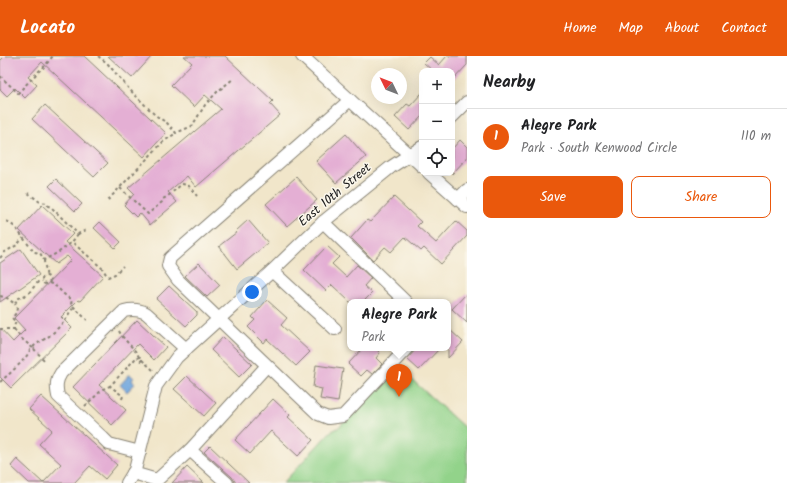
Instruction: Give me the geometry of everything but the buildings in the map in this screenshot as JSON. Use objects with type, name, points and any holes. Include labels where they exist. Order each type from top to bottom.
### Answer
[{"type":"street","points":[[302,56],[419,163]]},
{"type":"street","points":[[350,100],[170,258],[168,266],[178,280],[318,414],[328,418],[343,416],[404,351]]},
{"type":"street","points":[[455,114],[467,102]]},
{"type":"street","name":"East 10th Street","points":[[130,478],[140,452],[156,386],[177,357],[272,271],[322,222],[391,167],[419,149]]},
{"type":"street","points":[[432,176],[462,203],[467,190]]},
{"type":"street","points":[[322,222],[403,299]]},
{"type":"street","points":[[272,271],[335,329]]},
{"type":"street","points":[[140,452],[109,444],[58,396],[56,386],[57,378],[114,320],[124,311],[131,309],[140,310],[146,313],[186,349]]},
{"type":"street","points":[[130,478],[157,480],[190,450],[263,370]]},
{"type":"street","points":[[190,450],[226,483]]},
{"type":"path","points":[[0,76],[18,93],[53,56]]},
{"type":"path","points":[[98,56],[107,63],[130,90],[150,110],[167,123],[176,133]]},
{"type":"path","points":[[108,200],[163,142],[176,133],[192,126],[205,105],[232,79]]},
{"type":"path","points":[[120,188],[148,214],[162,202],[163,199],[182,184],[188,185],[197,196]]},
{"type":"path","points":[[28,193],[40,202],[47,203],[48,206],[51,207],[78,234]]},
{"type":"path","points":[[7,221],[15,227],[34,252],[40,253],[47,270],[46,276],[43,277],[42,281],[38,282],[28,294],[14,304]]},
{"type":"path","points":[[44,260],[59,252],[72,242],[78,234],[86,230]]},
{"type":"path","points":[[0,258],[5,252],[17,245],[23,238]]},
{"type":"path","points":[[72,242],[102,268],[108,277],[115,274],[123,266]]},
{"type":"path","points":[[46,276],[49,277],[49,282]]},
{"type":"path","points":[[42,281],[53,284],[65,297],[72,300],[71,304],[87,320]]},
{"type":"path","points":[[0,296],[7,298],[17,308],[16,313],[12,318],[16,322],[14,329]]},
{"type":"path","points":[[0,382],[24,360],[30,350],[34,349],[34,346],[45,340],[57,329],[60,324],[65,321],[70,310],[75,307]]},
{"type":"path","points":[[114,320],[122,336],[136,350],[140,361],[142,360],[154,371]]},
{"type":"path","points":[[0,329],[14,329]]},
{"type":"path","points":[[14,329],[22,339],[45,361]]},
{"type":"path","points":[[78,414],[103,389],[110,386],[135,359],[138,358]]},
{"type":"path","points":[[110,386],[123,396],[122,400]]},
{"type":"green space","points":[[396,365],[467,430],[467,483],[283,483],[330,432],[338,428]]},
{"type":"water","points":[[130,374],[134,378],[132,380],[135,384],[127,392],[120,385]]},
{"type":"place","name":"Alegre Park","points":[[399,397]]}]
